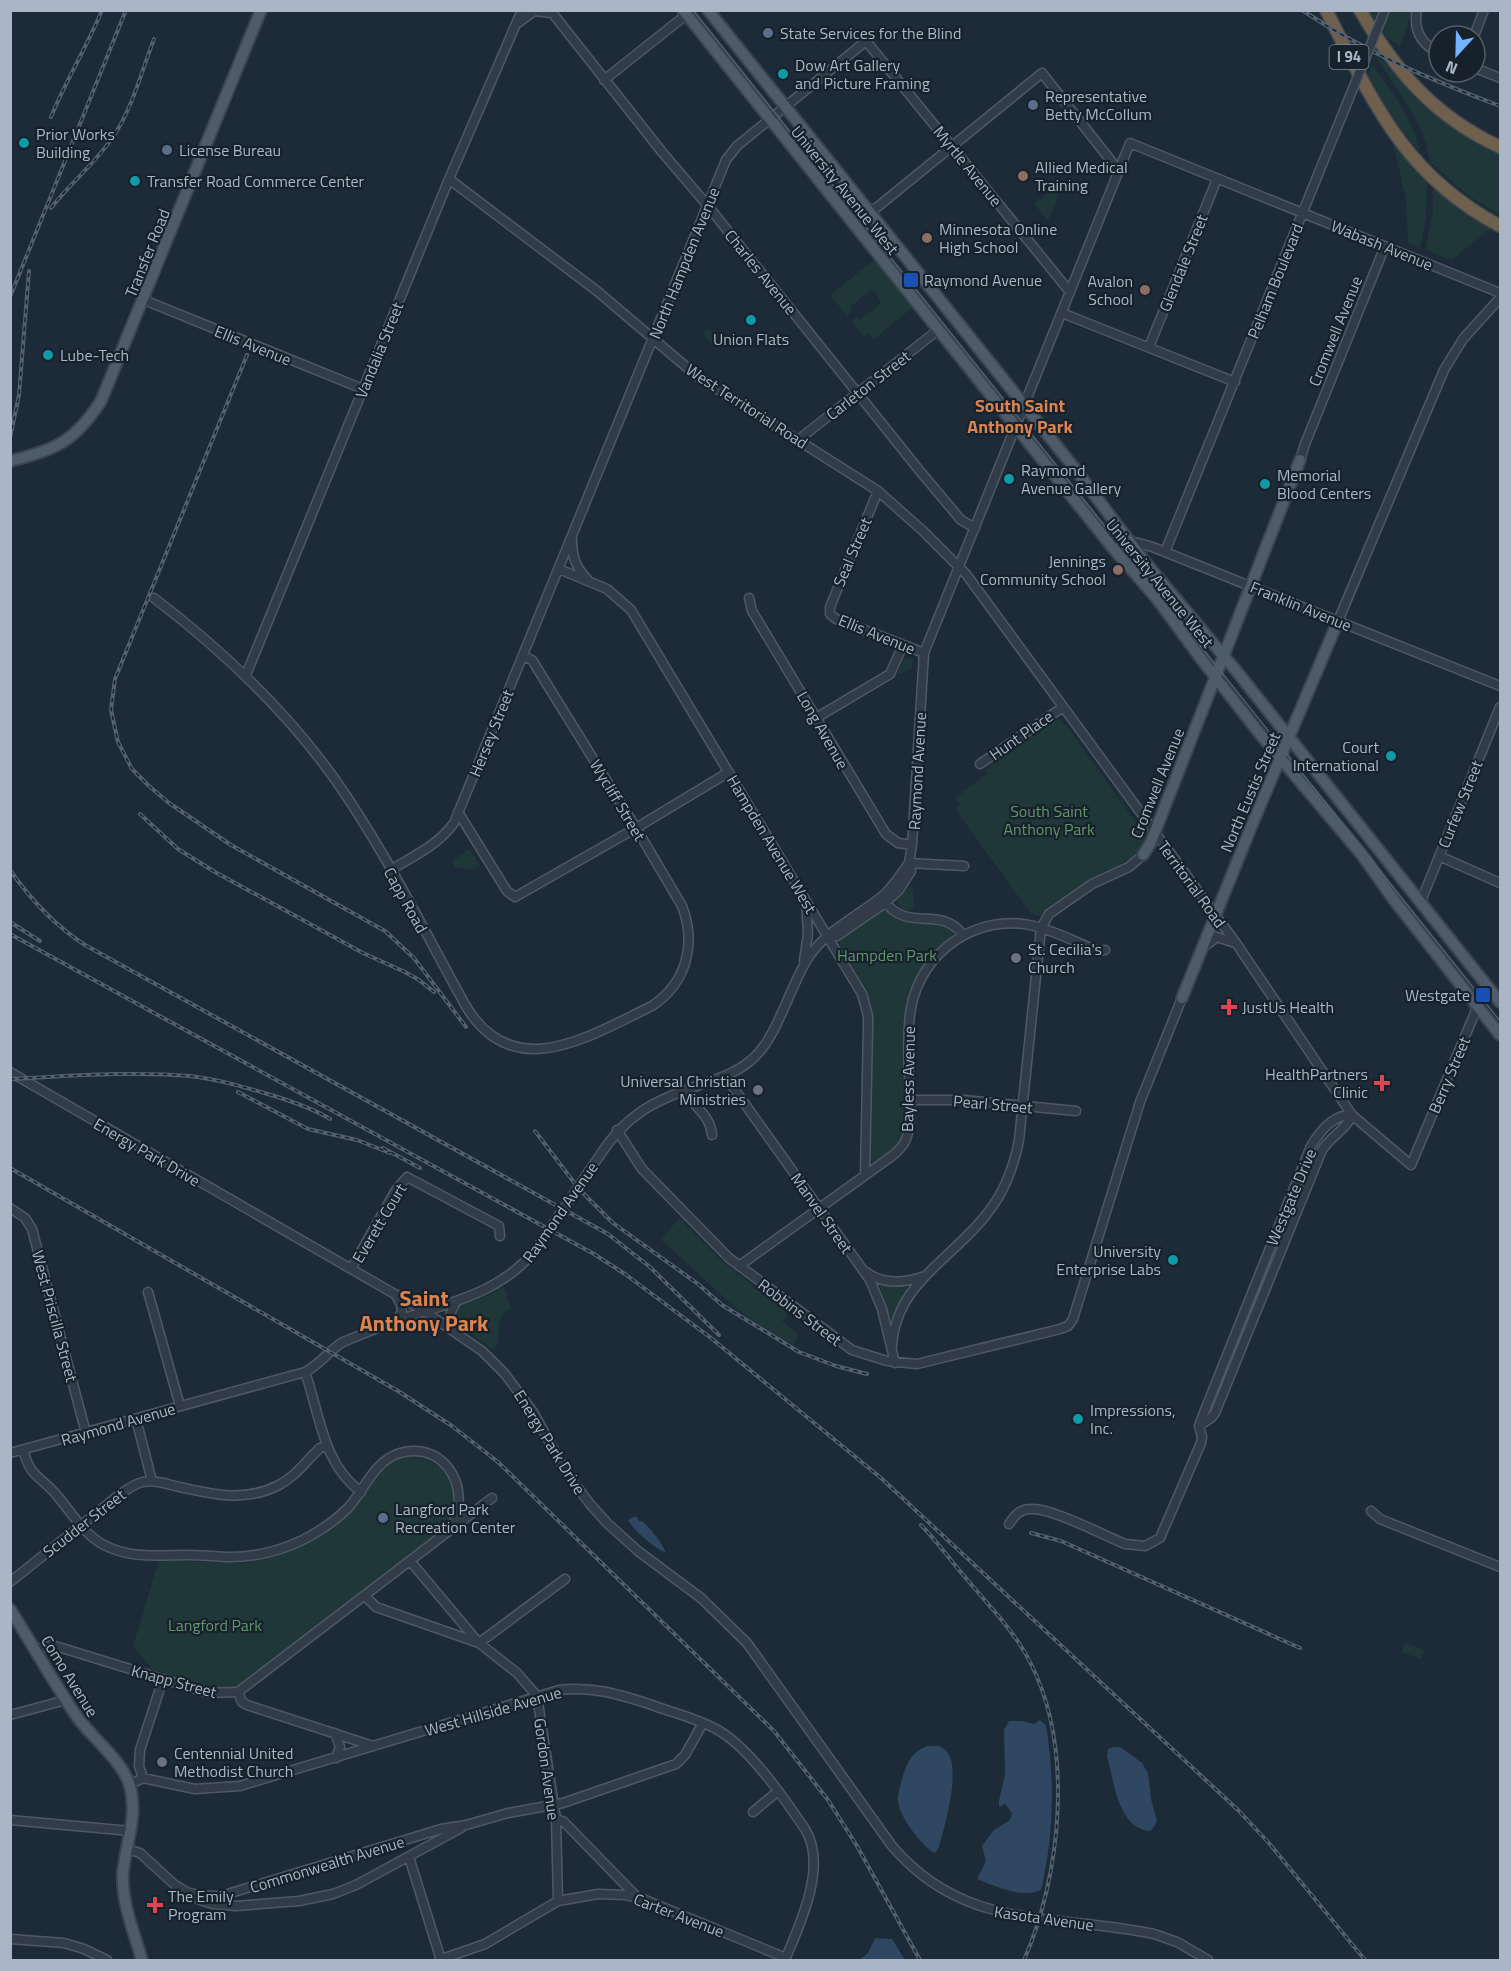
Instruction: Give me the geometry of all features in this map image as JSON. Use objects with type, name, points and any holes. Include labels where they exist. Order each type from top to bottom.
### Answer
[{"type":"highway","name":"I 94","points":[[1326,10],[1373,103],[1398,140],[1433,179],[1457,199],[1500,226]]},
{"type":"highway","name":"I 94","points":[[1360,10],[1390,58],[1417,90],[1453,120],[1500,147]]},
{"type":"main road","name":"Transfer Road","points":[[10,461],[39,454],[66,441],[86,423],[108,388],[261,10]]},
{"type":"main road","name":"University Avenue West","points":[[708,10],[1183,609],[1272,715],[1500,1002]]},
{"type":"main road","name":"University Avenue West","points":[[685,13],[773,117],[938,330],[1101,534],[1178,625],[1260,734],[1362,855],[1394,900],[1500,1035]]},
{"type":"main road","name":"Cromwell Avenue","points":[[1143,855],[1151,842],[1300,460]]},
{"type":"main road","name":"North Eustis Street","points":[[1182,999],[1201,948],[1338,621]]},
{"type":"main road","name":"Como Avenue","points":[[10,1609],[85,1729],[113,1758],[129,1785],[133,1804],[131,1831],[123,1873],[123,1893],[142,1960]]},
{"type":"street","name":"Vandalia Street","points":[[246,675],[449,179],[522,10]]},
{"type":"street","name":"Pelham Boulevard","points":[[1165,552],[1385,10]]},
{"type":"street","points":[[1417,10],[1416,26],[1419,36],[1427,46]]},
{"type":"street","points":[[516,26],[525,16],[534,11],[551,12]]},
{"type":"street","name":"Charles Avenue","points":[[551,12],[961,520],[975,528]]},
{"type":"street","points":[[604,80],[685,13]]},
{"type":"street","name":"North Hampden Avenue","points":[[559,569],[729,154],[866,41]]},
{"type":"street","name":"Myrtle Avenue","points":[[866,41],[1070,292]]},
{"type":"street","points":[[870,213],[1042,73],[1119,171]]},
{"type":"street","name":"Raymond Avenue","points":[[10,1453],[305,1372],[316,1366],[332,1349],[344,1342],[424,1311],[456,1302],[501,1282],[522,1266],[537,1249],[617,1130],[636,1114],[661,1099],[740,1069],[760,1052],[768,1041],[811,954],[834,930],[883,900],[909,863],[924,653],[1130,143]]},
{"type":"street","name":"Wabash Avenue","points":[[1130,143],[1500,293]]},
{"type":"street","name":"West Territorial Road","points":[[449,179],[597,291],[697,376],[878,491],[920,527],[959,566]]},
{"type":"street","name":"Glendale Street","points":[[1149,348],[1217,179]]},
{"type":"street","name":"Cromwell Avenue","points":[[1300,460],[1387,247]]},
{"type":"street","name":"North Eustis Street","points":[[1338,621],[1436,387],[1463,339],[1500,298]]},
{"type":"street","name":"Ellis Avenue","points":[[144,300],[363,389]]},
{"type":"street","points":[[1062,313],[1235,382]]},
{"type":"street","name":"Carleton Street","points":[[798,440],[938,330]]},
{"type":"street","name":"Seal Street","points":[[830,614],[830,607],[878,491]]},
{"type":"street","name":"Franklin Avenue","points":[[1101,534],[1165,552],[1500,686]]},
{"type":"street","points":[[572,536],[574,559],[580,572],[590,582]]},
{"type":"street","name":"Territorial Road","points":[[959,566],[1236,944],[1352,1115],[1411,1165]]},
{"type":"street","name":"Hampden Avenue West","points":[[559,569],[607,589],[631,610],[862,994],[868,1016],[865,1175]]},
{"type":"street","name":"Hersey Street","points":[[390,870],[432,846],[448,832],[559,569]]},
{"type":"street","name":"Capp Road","points":[[154,598],[206,639],[246,675],[287,720],[330,773],[360,816],[470,1013],[485,1030],[512,1045],[543,1050],[565,1046],[652,1006],[675,986],[688,956]]},
{"type":"street","name":"Long Avenue","points":[[749,598],[752,611],[886,834],[898,843],[912,844]]},
{"type":"street","name":"Ellis Avenue","points":[[830,614],[836,619],[924,653]]},
{"type":"street","points":[[816,718],[890,674],[903,645]]},
{"type":"street","name":"Wycliff Street","points":[[523,656],[532,660],[682,906],[688,928],[688,956]]},
{"type":"street","name":"Curfew Street","points":[[1421,901],[1500,706]]},
{"type":"street","name":"Hunt Place","points":[[980,764],[1063,707]]},
{"type":"street","points":[[458,812],[507,891],[515,897],[729,772]]},
{"type":"street","name":"Cromwell Avenue","points":[[1041,928],[1044,920],[1057,908],[1092,884],[1129,867],[1143,855]]},
{"type":"street","points":[[1439,856],[1500,883]]},
{"type":"street","points":[[909,863],[964,866]]},
{"type":"street","points":[[803,968],[808,933],[806,898]]},
{"type":"street","points":[[883,900],[892,912],[902,916],[948,921],[963,934],[983,927],[1010,923],[1041,928],[1098,951],[1105,950]]},
{"type":"street","points":[[892,1346],[894,1328],[909,1293],[979,1224],[996,1201],[1014,1164],[1020,1140],[1041,928]]},
{"type":"street","name":"Bayless Avenue","points":[[739,1266],[892,1156],[905,1144],[910,1131],[909,1021],[913,998],[921,978],[932,961],[945,947],[963,934]]},
{"type":"street","points":[[1201,948],[1217,937],[1223,937],[1236,944]]},
{"type":"street","name":"Berry Street","points":[[1411,1165],[1487,984]]},
{"type":"street","name":"North Eustis Street","points":[[1073,1319],[1140,1102],[1182,999]]},
{"type":"street","name":"Energy Park Drive","points":[[10,1072],[424,1311],[458,1333],[484,1354],[516,1388],[536,1418],[566,1472],[607,1523],[638,1551],[701,1598],[747,1643],[861,1805]]},
{"type":"street","name":"Manvel Street","points":[[725,1076],[862,1269],[879,1299],[895,1363]]},
{"type":"street","points":[[685,1090],[709,1121],[712,1135]]},
{"type":"street","name":"Pearl Street","points":[[911,1100],[964,1100],[1076,1111]]},
{"type":"street","name":"Westgate Drive","points":[[1009,1524],[1013,1517],[1021,1511],[1041,1509],[1125,1544],[1145,1546],[1160,1538],[1201,1443],[1199,1426],[1311,1146],[1326,1126],[1343,1115],[1352,1115]]},
{"type":"street","name":"Robbins Street","points":[[617,1130],[642,1169],[729,1258],[841,1343],[864,1354],[895,1363],[916,1364],[1060,1329],[1068,1326],[1073,1319]]},
{"type":"street","name":"Everett Court","points":[[351,1269],[396,1190],[407,1177],[499,1226],[500,1236]]},
{"type":"street","name":"West Priscilla Street","points":[[10,1208],[25,1218],[32,1229],[86,1433]]},
{"type":"street","points":[[862,1269],[877,1278],[895,1282],[926,1276]]},
{"type":"street","points":[[148,1292],[180,1406]]},
{"type":"street","points":[[394,1323],[402,1312],[396,1295]]},
{"type":"street","points":[[456,1302],[448,1316],[458,1333]]},
{"type":"street","points":[[305,1372],[326,1445],[343,1473],[361,1492]]},
{"type":"street","points":[[136,1419],[152,1481],[220,1496],[256,1494],[270,1489],[289,1479],[316,1451],[326,1445]]},
{"type":"street","points":[[23,1450],[30,1471],[48,1486],[101,1544],[134,1555],[238,1556],[282,1548],[324,1527],[348,1508],[376,1468],[388,1459],[411,1452],[431,1455],[450,1470],[459,1491],[459,1510],[448,1532]]},
{"type":"street","name":"Scudder Street","points":[[10,1582],[128,1489],[142,1482],[152,1481]]},
{"type":"street","points":[[238,1692],[492,1498]]},
{"type":"street","points":[[1371,1511],[1380,1519],[1500,1567]]},
{"type":"street","points":[[411,1562],[478,1643],[565,1579]]},
{"type":"street","name":"Gordon Avenue","points":[[365,1596],[376,1607],[478,1643],[517,1673],[537,1696],[556,1818],[558,1901]]},
{"type":"street","name":"Knapp Street","points":[[36,1650],[52,1645],[208,1693],[238,1692],[242,1702],[247,1705],[373,1746]]},
{"type":"street","points":[[129,1785],[142,1778],[139,1762],[140,1750],[163,1680]]},
{"type":"street","name":"West Hillside Avenue","points":[[142,1778],[182,1787],[224,1788],[247,1784],[537,1696],[566,1689],[601,1690],[615,1693],[703,1723],[735,1742],[778,1791],[811,1838],[814,1863],[809,1894],[801,1923],[785,1959]]},
{"type":"street","points":[[10,1715],[66,1700]]},
{"type":"street","name":"Commonwealth Avenue","points":[[186,1892],[203,1896],[221,1896],[441,1829],[554,1805],[585,1796],[676,1764],[685,1755],[703,1723]]},
{"type":"street","points":[[335,1733],[340,1747],[336,1758]]},
{"type":"street","points":[[753,1812],[778,1791]]},
{"type":"street","name":"Kasota Avenue","points":[[861,1805],[904,1861],[930,1882],[970,1904],[1012,1915],[1148,1932],[1174,1941],[1208,1960]]},
{"type":"street","points":[[556,1818],[564,1822],[638,1897]]},
{"type":"street","points":[[10,1820],[131,1831]]},
{"type":"street","name":"Commonwealth Avenue","points":[[128,1849],[140,1853],[175,1885],[200,1900],[224,1906],[313,1900],[356,1886],[466,1825]]},
{"type":"street","points":[[409,1857],[440,1960]]},
{"type":"street","name":"Carter Avenue","points":[[440,1960],[485,1944],[558,1901],[598,1894],[638,1897],[785,1959]]},
{"type":"street","points":[[10,1939],[64,1943],[108,1960]]},
{"type":"green space","points":[[1369,11],[1412,11],[1400,47],[1387,37]]},
{"type":"green space","points":[[1377,58],[1383,61],[1415,98],[1434,114],[1466,136],[1500,155],[1500,215],[1470,197],[1430,162],[1425,140],[1414,115]]},
{"type":"green space","points":[[1372,65],[1401,106],[1417,140],[1420,152],[1398,125],[1368,76]]},
{"type":"green space","points":[[1393,144],[1427,182],[1426,219],[1420,248],[1408,243],[1406,199]]},
{"type":"green space","points":[[1057,186],[1058,197],[1048,221],[1034,204]]},
{"type":"green space","points":[[1433,188],[1491,229],[1452,260],[1425,250],[1433,211]]},
{"type":"green space","points":[[874,260],[912,308],[873,340],[868,334],[864,337],[851,321],[857,317],[860,320],[881,303],[875,292],[871,290],[850,307],[852,311],[847,316],[830,295]]},
{"type":"green space","points":[[706,329],[720,334],[715,346],[703,336]]},
{"type":"green space","points":[[904,659],[913,659],[912,668],[899,674]]},
{"type":"green space","name":"South Saint Anthony Park","points":[[1059,719],[1067,726],[1145,835],[1136,853],[1121,866],[1085,884],[1043,915],[1037,916],[1031,914],[955,809],[960,805],[955,798],[988,773],[985,770],[1050,722]]},
{"type":"green space","points":[[469,849],[480,866],[473,870],[455,867],[452,861]]},
{"type":"green space","points":[[913,886],[914,909],[908,911],[900,907],[897,900],[909,887]]},
{"type":"green space","name":"Hampden Park","points":[[881,909],[902,921],[942,925],[954,930],[950,938],[930,956],[923,966],[908,997],[904,1031],[905,1128],[901,1141],[893,1151],[875,1163],[870,1158],[873,1016],[864,987],[839,944],[841,938]]},
{"type":"green space","points":[[679,1218],[723,1262],[788,1314],[782,1321],[799,1335],[793,1345],[774,1335],[740,1311],[661,1240]]},
{"type":"green space","points":[[879,1284],[908,1287],[891,1320],[889,1320]]},
{"type":"green space","points":[[504,1287],[511,1309],[501,1318],[498,1340],[492,1349],[457,1323],[453,1315],[460,1305]]},
{"type":"green space","name":"Langford Park","points":[[404,1457],[419,1458],[433,1463],[451,1479],[455,1490],[455,1503],[452,1516],[444,1530],[241,1686],[209,1689],[174,1678],[152,1669],[133,1646],[159,1560],[249,1562],[296,1548],[311,1541],[338,1522],[387,1466]]},
{"type":"green space","points":[[1405,1642],[1424,1650],[1421,1659],[1401,1652]]},
{"type":"water","points":[[637,1517],[653,1532],[666,1553],[635,1530],[628,1520]]},
{"type":"water","points":[[1040,1720],[1046,1725],[1049,1746],[1052,1787],[1051,1828],[1041,1890],[1026,1893],[1000,1888],[977,1879],[986,1861],[982,1846],[994,1830],[1010,1820],[1012,1813],[1005,1804],[999,1807],[1005,1774],[1004,1730],[1009,1721],[1034,1724]]},
{"type":"water","points":[[927,1746],[941,1747],[948,1754],[952,1764],[951,1794],[939,1847],[935,1853],[924,1845],[912,1830],[902,1814],[898,1799],[909,1761],[916,1752]]},
{"type":"water","points":[[1120,1747],[1142,1763],[1148,1773],[1151,1799],[1157,1821],[1150,1831],[1139,1828],[1131,1822],[1119,1802],[1107,1756],[1108,1749]]},
{"type":"water","points":[[875,1938],[892,1939],[905,1960],[859,1960],[868,1953]]},
{"type":"tram line","points":[[693,10],[1500,1021]]},
{"type":"railway","points":[[51,117],[102,10]]},
{"type":"railway","points":[[10,297],[126,10]]},
{"type":"railway","points":[[1302,10],[1373,52],[1500,106]]},
{"type":"railway","points":[[51,208],[115,134],[132,100],[154,39]]},
{"type":"railway","points":[[10,438],[19,395],[29,271]]},
{"type":"railway","points":[[247,355],[115,679],[111,710],[118,742],[132,769],[169,803],[231,845],[385,931],[414,958],[466,1027]]},
{"type":"railway","points":[[140,814],[178,849],[215,872],[363,953],[405,972],[434,992]]},
{"type":"railway","points":[[10,870],[44,911],[85,945],[608,1234],[650,1267],[719,1335]]},
{"type":"railway","points":[[10,922],[40,941]]},
{"type":"railway","points":[[10,934],[594,1254],[625,1274],[711,1338],[881,1478],[1238,1810],[1268,1842],[1365,1960]]},
{"type":"railway","points":[[10,1079],[123,1074],[190,1076],[279,1097],[330,1119]]},
{"type":"railway","points":[[238,1092],[308,1129],[357,1140],[390,1153]]},
{"type":"railway","points":[[535,1131],[579,1189],[613,1223],[698,1284],[722,1305],[799,1352],[836,1366],[867,1374]]},
{"type":"railway","points":[[383,1148],[420,1168]]},
{"type":"railway","points":[[10,1168],[398,1391],[452,1426],[498,1462],[774,1731],[828,1800],[857,1846],[920,1960]]},
{"type":"railway","points":[[921,1525],[1017,1640],[1031,1664],[1045,1698],[1053,1734],[1058,1812],[1047,1890],[1037,1927],[1024,1960]]},
{"type":"railway","points":[[1031,1533],[1061,1541],[1300,1648]]},
{"type":"place","name":"State Services for the Blind","points":[[768,33]]},
{"type":"place","name":"Dow Art Gallery and Picture Framing","points":[[783,74]]},
{"type":"place","name":"Representative Betty McCollum","points":[[1033,105]]},
{"type":"place","name":"Prior Works Building","points":[[24,143]]},
{"type":"place","name":"License Bureau","points":[[167,150]]},
{"type":"place","name":"Allied Medical Training","points":[[1023,176]]},
{"type":"place","name":"Transfer Road Commerce Center","points":[[135,181]]},
{"type":"place","name":"Minnesota Online High School","points":[[927,238]]},
{"type":"place","name":"Raymond Avenue","points":[[911,280]]},
{"type":"place","name":"Avalon School","points":[[1145,290]]},
{"type":"place","name":"Union Flats","points":[[751,320]]},
{"type":"place","name":"Lube-Tech","points":[[48,355]]},
{"type":"place","name":"Raymond Avenue Gallery","points":[[1009,479]]},
{"type":"place","name":"Memorial Blood Centers","points":[[1265,484]]},
{"type":"place","name":"Jennings Community School","points":[[1118,570]]},
{"type":"place","name":"Court International","points":[[1391,756]]},
{"type":"place","name":"St. Cecilia's Church","points":[[1016,958]]},
{"type":"place","name":"Westgate","points":[[1483,995]]},
{"type":"place","name":"JustUs Health","points":[[1229,1007]]},
{"type":"place","name":"HealthPartners Clinic","points":[[1382,1083]]},
{"type":"place","name":"Universal Christian Ministries","points":[[758,1090]]},
{"type":"place","name":"University Enterprise Labs","points":[[1173,1260]]},
{"type":"place","name":"Impressions, Inc.","points":[[1078,1419]]},
{"type":"place","name":"Langford Park Recreation Center","points":[[383,1518]]},
{"type":"place","name":"Centennial United Methodist Church","points":[[162,1762]]},
{"type":"place","name":"The Emily Program","points":[[155,1905]]},
{"type":"district","name":"South Saint Anthony Park","points":[[1020,416]]},
{"type":"district","name":"Saint Anthony Park","points":[[424,1310]]}]
